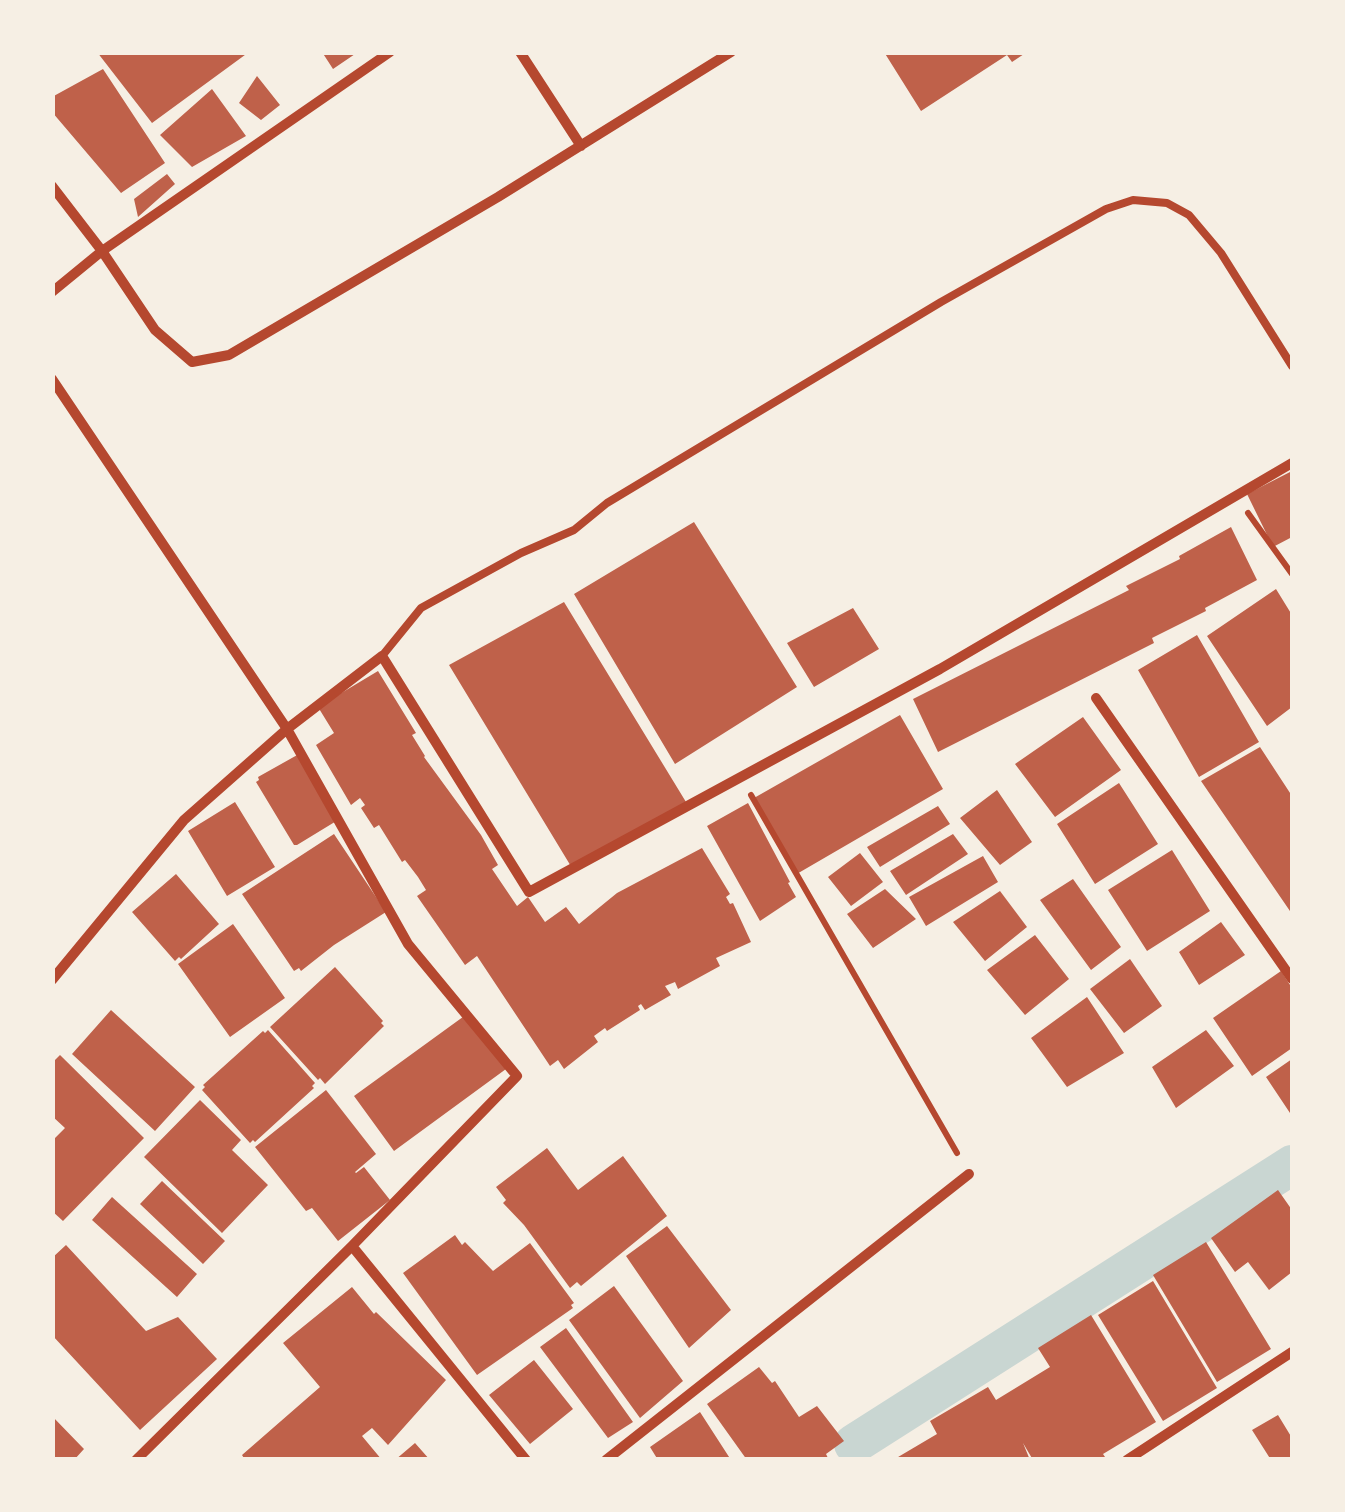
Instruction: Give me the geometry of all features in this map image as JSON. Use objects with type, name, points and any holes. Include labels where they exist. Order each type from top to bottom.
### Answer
[{"type":"street","points":[[52,292],[102,252],[390,52]]},
{"type":"street","points":[[520,52],[581,146]]},
{"type":"street","points":[[52,186],[155,330],[192,362],[228,354],[581,146],[731,52]]},
{"type":"street","points":[[52,379],[287,730],[408,944],[517,1076],[136,1460]]},
{"type":"street","points":[[52,980],[184,820],[287,730],[382,656],[529,892],[940,669],[1292,463]]},
{"type":"street","points":[[1096,698],[1292,978]]},
{"type":"street","points":[[606,1460],[969,1174]]},
{"type":"street","points":[[352,1246],[526,1460]]},
{"type":"street","points":[[1126,1460],[1292,1352]]},
{"type":"lane","points":[[382,656],[421,608],[522,553],[574,530],[607,503],[941,302],[1106,209],[1132,200],[1167,203],[1189,215],[1221,253],[1292,366]]},
{"type":"path","points":[[1236,496],[1292,574]]},
{"type":"path","points":[[741,777],[969,1174]]},
{"type":"building","points":[[97,52],[249,52],[152,123]]},
{"type":"building","points":[[322,52],[358,52],[333,69]]},
{"type":"building","points":[[884,52],[1027,52],[1012,62],[1007,55],[921,111]]},
{"type":"building","points":[[103,69],[165,163],[121,193],[52,112],[52,97]]},
{"type":"building","points":[[257,76],[280,105],[261,120],[239,103]]},
{"type":"building","points":[[212,89],[246,136],[192,167],[160,135]]},
{"type":"building","points":[[167,174],[175,184],[138,217],[134,199]]},
{"type":"building","points":[[1292,471],[1292,537],[1273,547],[1247,494]]},
{"type":"building","points":[[694,522],[797,687],[675,764],[574,594]]},
{"type":"building","points":[[1231,527],[1257,580],[1152,638],[1154,643],[938,752],[913,699],[1129,590],[1126,586]]},
{"type":"building","points":[[1276,589],[1292,615],[1292,707],[1267,726],[1207,636]]},
{"type":"building","points":[[564,602],[686,802],[572,868],[449,665]]},
{"type":"building","points":[[853,608],[879,649],[814,687],[787,643]]},
{"type":"building","points":[[1197,635],[1259,742],[1199,777],[1138,670]]},
{"type":"building","points":[[378,671],[416,733],[412,735],[424,757],[481,835],[498,865],[492,869],[517,906],[528,897],[545,922],[566,907],[579,924],[617,893],[702,848],[730,894],[726,897],[733,903],[751,942],[716,958],[720,966],[678,989],[675,982],[665,986],[671,995],[645,1010],[641,1004],[640,1010],[607,1031],[605,1028],[594,1036],[598,1042],[564,1069],[558,1060],[550,1066],[477,956],[465,965],[417,896],[426,890],[418,877],[405,860],[402,862],[379,825],[374,828],[361,808],[365,805],[360,798],[351,805],[316,745],[334,733],[318,707]]},
{"type":"building","points":[[900,715],[943,789],[795,875],[754,798]]},
{"type":"building","points":[[1083,717],[1121,770],[1055,817],[1015,764]]},
{"type":"building","points":[[1260,747],[1292,796],[1292,914],[1201,781]]},
{"type":"building","points":[[299,754],[338,820],[294,845],[256,782],[258,777]]},
{"type":"building","points":[[1119,783],[1158,844],[1095,884],[1057,824]]},
{"type":"building","points":[[997,790],[1032,842],[1000,865],[960,818]]},
{"type":"building","points":[[235,802],[275,867],[227,896],[188,831]]},
{"type":"building","points":[[748,803],[796,897],[760,921],[707,826]]},
{"type":"building","points":[[938,806],[950,824],[880,867],[867,847]]},
{"type":"building","points":[[334,834],[386,912],[301,971],[294,971],[242,894]]},
{"type":"building","points":[[953,834],[968,854],[906,895],[890,871]]},
{"type":"building","points":[[1172,850],[1210,911],[1147,951],[1108,890]]},
{"type":"building","points":[[860,853],[883,882],[851,906],[828,877]]},
{"type":"building","points":[[983,856],[998,882],[926,926],[909,897]]},
{"type":"building","points":[[176,874],[219,924],[175,961],[132,912]]},
{"type":"building","points":[[1073,879],[1121,947],[1091,970],[1040,900]]},
{"type":"building","points":[[885,889],[916,919],[873,948],[847,914]]},
{"type":"building","points":[[1000,891],[1027,927],[985,961],[953,922]]},
{"type":"building","points":[[1221,922],[1245,955],[1199,985],[1179,952]]},
{"type":"building","points":[[233,924],[285,998],[230,1037],[178,964]]},
{"type":"building","points":[[1035,935],[1069,979],[1025,1015],[987,970]]},
{"type":"building","points":[[1130,959],[1162,1006],[1124,1033],[1090,989]]},
{"type":"building","points":[[335,967],[384,1026],[325,1084],[270,1027]]},
{"type":"building","points":[[1281,971],[1292,988],[1292,1048],[1252,1076],[1213,1018]]},
{"type":"building","points":[[1087,997],[1124,1053],[1067,1087],[1031,1038]]},
{"type":"building","points":[[111,1010],[195,1087],[155,1131],[72,1054]]},
{"type":"building","points":[[467,1014],[506,1069],[394,1151],[354,1096]]},
{"type":"building","points":[[268,1030],[315,1083],[250,1143],[202,1090],[203,1085]]},
{"type":"building","points":[[1206,1030],[1234,1066],[1176,1108],[1152,1067]]},
{"type":"building","points":[[60,1055],[144,1138],[63,1221],[52,1211],[52,1141],[65,1128],[52,1116],[52,1063]]},
{"type":"building","points":[[1292,1059],[1292,1116],[1266,1077]]},
{"type":"building","points":[[326,1090],[376,1154],[355,1172],[364,1167],[390,1200],[338,1241],[312,1208],[306,1211],[255,1147]]},
{"type":"building","points":[[200,1100],[241,1140],[232,1150],[268,1185],[222,1233],[144,1157]]},
{"type":"building","points":[[547,1148],[578,1190],[623,1156],[667,1216],[581,1286],[577,1282],[570,1288],[503,1203],[506,1200],[496,1187]]},
{"type":"building","points":[[162,1181],[225,1241],[203,1264],[140,1204]]},
{"type":"building","points":[[1278,1190],[1292,1210],[1292,1272],[1269,1290],[1248,1262],[1235,1272],[1211,1238]]},
{"type":"building","points":[[112,1197],[197,1274],[177,1297],[92,1220]]},
{"type":"building","points":[[667,1226],[731,1310],[689,1348],[626,1256]]},
{"type":"building","points":[[455,1235],[493,1271],[530,1243],[574,1303],[573,1308],[477,1375],[403,1273]]},
{"type":"building","points":[[1206,1242],[1271,1349],[1217,1382],[1153,1275]]},
{"type":"building","points":[[66,1245],[146,1331],[178,1317],[217,1359],[140,1430],[52,1335],[52,1258]]},
{"type":"building","points":[[1153,1281],[1217,1388],[1163,1421],[1098,1315]]},
{"type":"building","points":[[614,1286],[683,1381],[640,1418],[569,1320]]},
{"type":"building","points":[[352,1287],[374,1314],[446,1380],[388,1445],[372,1428],[362,1436],[382,1460],[245,1460],[242,1455],[320,1387],[283,1343]]},
{"type":"building","points":[[1091,1315],[1156,1422],[1103,1454],[1107,1460],[1033,1460],[1023,1443],[1030,1460],[893,1460],[937,1434],[930,1421],[988,1387],[996,1400],[1050,1367],[1038,1348]]},
{"type":"building","points":[[566,1328],[633,1422],[608,1438],[540,1347]]},
{"type":"building","points":[[534,1360],[573,1409],[530,1444],[489,1395]]},
{"type":"building","points":[[759,1367],[772,1383],[775,1381],[799,1417],[817,1406],[844,1441],[826,1454],[829,1460],[747,1460],[707,1404]]},
{"type":"building","points":[[700,1412],[731,1460],[658,1460],[650,1447]]},
{"type":"building","points":[[1278,1415],[1292,1438],[1292,1460],[1271,1460],[1252,1430]]},
{"type":"building","points":[[52,1416],[84,1449],[74,1460],[52,1460]]},
{"type":"building","points":[[415,1443],[430,1460],[395,1460]]},
{"type":"waterway","points":[[854,1444],[1292,1165]]}]
